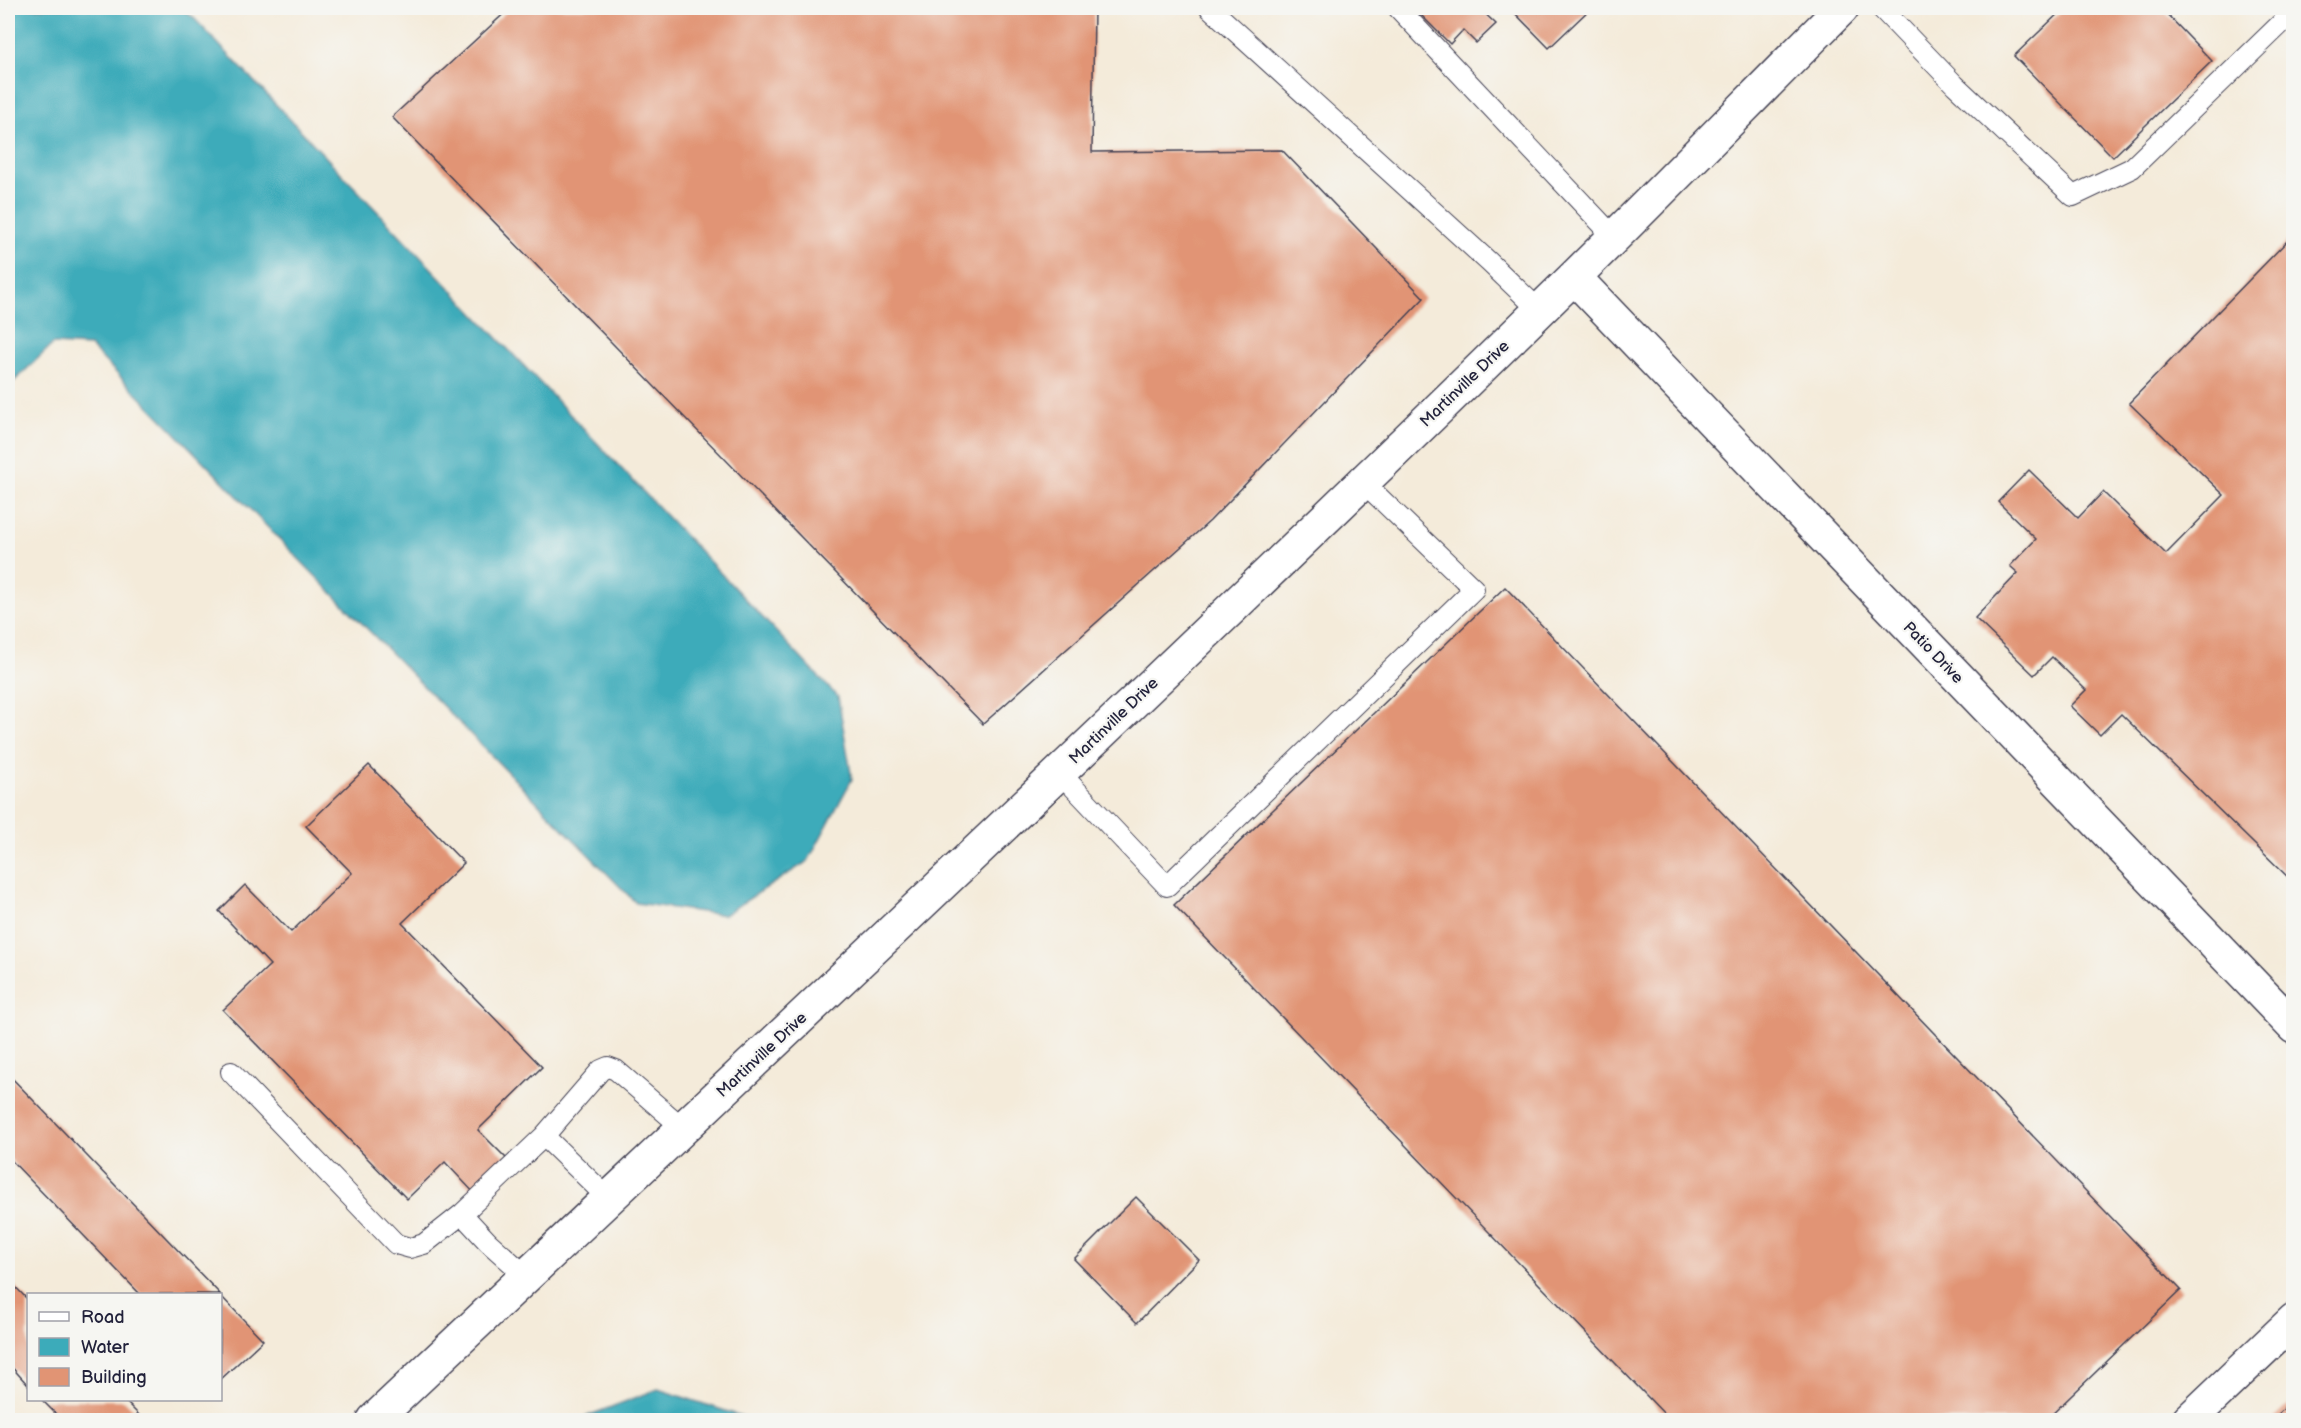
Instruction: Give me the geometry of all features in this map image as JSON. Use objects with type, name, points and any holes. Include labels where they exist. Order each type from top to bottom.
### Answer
[{"type":"street","name":"Martinville Drive","points":[[374,1420],[1059,772],[1575,277],[1842,8]]},
{"type":"street","name":"Patio Drive","points":[[1575,277],[2294,1027]]},
{"type":"street","points":[[2188,1420],[2294,1320]]},
{"type":"lane","points":[[1210,8],[1539,310]]},
{"type":"lane","points":[[1398,8],[1614,237]]},
{"type":"lane","points":[[1881,8],[1955,86],[2073,196],[2132,168],[2294,11]]},
{"type":"lane","points":[[1059,772],[1167,886],[1473,589],[1362,481]]},
{"type":"lane","points":[[231,1072],[396,1244],[410,1248],[424,1245],[462,1214],[544,1136],[601,1070],[608,1067],[616,1070],[682,1128]]},
{"type":"lane","points":[[544,1136],[608,1198]]},
{"type":"lane","points":[[462,1214],[488,1242],[526,1276]]},
{"type":"water","points":[[8,8],[178,8],[192,16],[838,697],[852,779],[808,861],[724,915],[636,903],[90,346],[53,344],[8,387]]},
{"type":"water","points":[[658,1389],[753,1420],[577,1420]]},
{"type":"building","points":[[510,8],[1094,8],[1092,152],[1282,150],[1424,298],[1210,521],[983,724],[392,117]]},
{"type":"building","points":[[1414,8],[1479,8],[1496,24],[1476,43],[1463,30],[1450,44]]},
{"type":"building","points":[[1510,8],[1591,8],[1549,48]]},
{"type":"building","points":[[2064,8],[2161,8],[2212,61],[2113,157],[2014,56]]},
{"type":"building","points":[[2294,234],[2294,883],[2121,714],[2100,735],[2070,706],[2086,690],[2052,657],[2034,675],[1975,618],[2018,573],[2010,566],[2036,539],[1998,502],[2029,470],[2078,518],[2103,492],[2166,554],[2224,495],[2129,403]]},
{"type":"building","points":[[1505,587],[2181,1290],[2046,1420],[1670,1420],[1174,905]]},
{"type":"building","points":[[369,765],[464,863],[402,923],[542,1067],[478,1130],[511,1163],[477,1196],[445,1162],[407,1199],[223,1010],[270,965],[219,911],[245,885],[291,932],[352,873],[306,826]]},
{"type":"building","points":[[8,1074],[219,1293],[139,1293],[8,1157]]},
{"type":"building","points":[[1136,1197],[1199,1260],[1137,1323],[1074,1259]]},
{"type":"building","points":[[8,1279],[27,1299],[27,1384],[8,1363]]},
{"type":"building","points":[[222,1297],[263,1340],[222,1378]]},
{"type":"building","points":[[43,1401],[125,1401],[144,1420],[62,1420]]},
{"type":"building","points":[[2289,1404],[2294,1409],[2294,1420],[2272,1420]]}]
